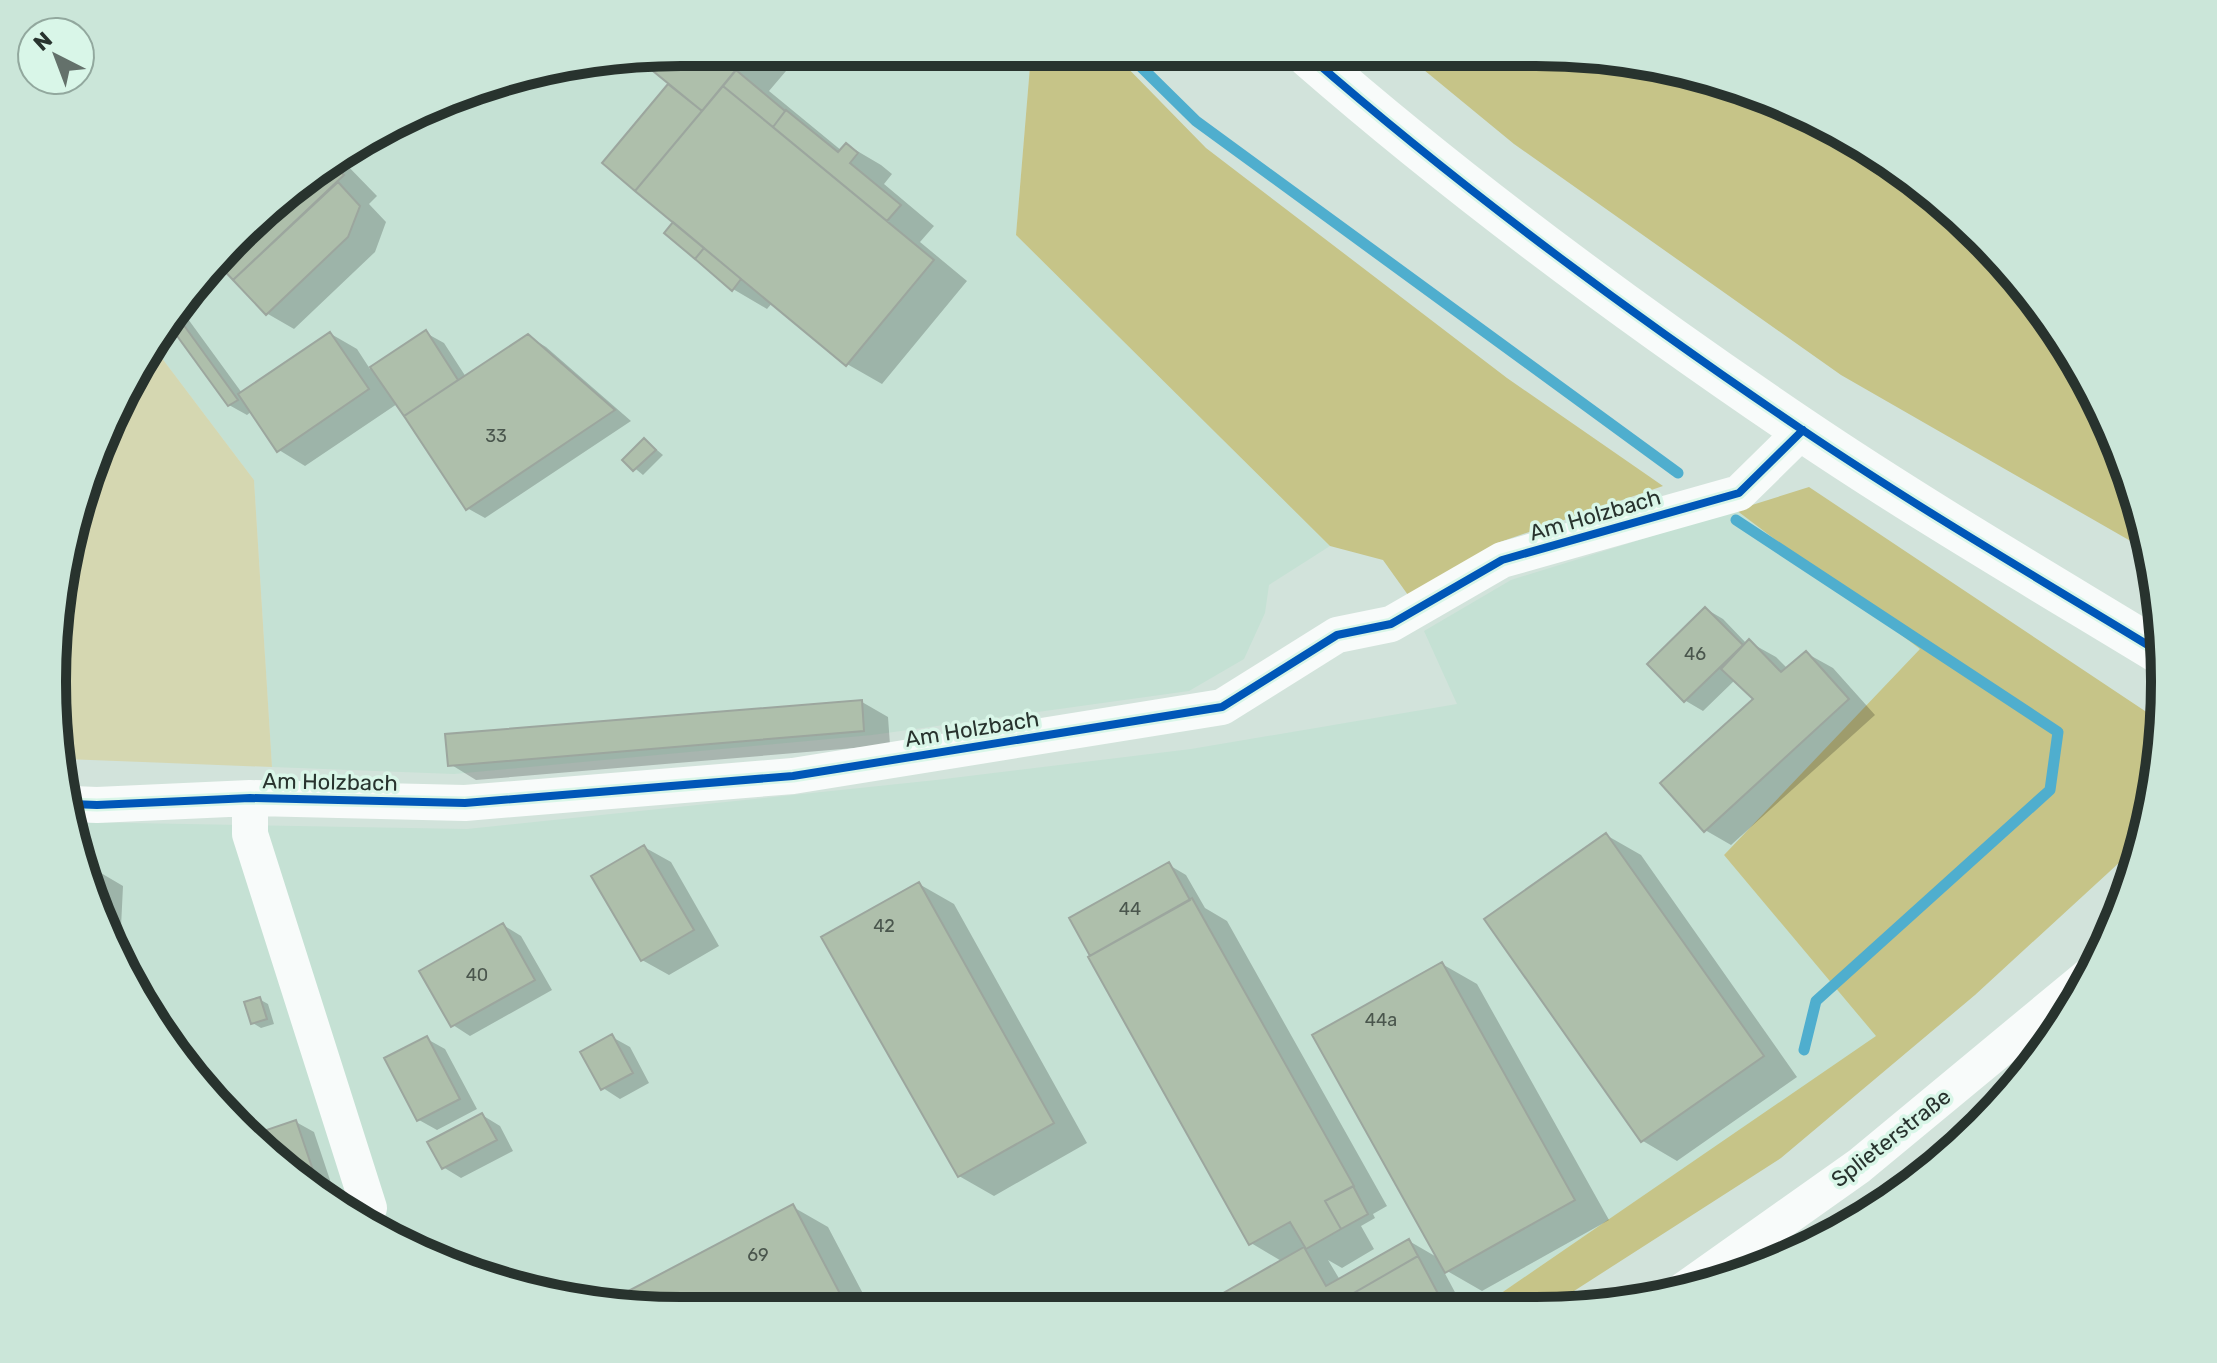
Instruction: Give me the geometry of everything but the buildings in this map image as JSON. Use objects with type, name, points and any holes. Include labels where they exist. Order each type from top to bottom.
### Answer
[{"type":"main road","points":[[1321,66],[1484,200],[1645,320],[1803,430],[1963,533],[2150,646]]},
{"type":"street","name":"Am Holzbach","points":[[79,804],[250,798],[465,803],[793,776],[1222,707],[1337,635],[1391,624],[1502,560],[1739,493],[1803,430]]},
{"type":"street","points":[[250,798],[250,834],[369,1208]]},
{"type":"street","name":"Splieterstraße","points":[[1711,1271],[1859,1166],[2065,996]]},
{"type":"shaded area","points":[[682,66],[1030,66],[1016,235],[1330,546],[1269,585],[1265,613],[1244,659],[1189,691],[872,735],[454,774],[272,767],[254,480],[160,356],[193,307],[246,246],[307,193],[374,148],[409,129],[522,87],[601,71]]},
{"type":"shaded area","points":[[1030,66],[1126,66],[1206,148],[1507,378],[1663,486],[1497,543],[1408,595],[1383,560],[1330,546],[1016,235]]},
{"type":"shaded area","points":[[1419,66],[1576,67],[1656,78],[1695,87],[1771,113],[1843,148],[1910,193],[1941,219],[1971,246],[2024,307],[2069,374],[2088,409],[2118,484],[2135,544],[1841,375],[1514,144]]},
{"type":"shaded area","points":[[160,356],[254,480],[272,767],[71,759],[67,722],[67,641],[78,561],[87,522],[113,446],[129,409]]},
{"type":"shaded area","points":[[1809,487],[2150,714],[2146,762],[2130,841],[2125,858],[1975,995],[1781,1158],[1566,1296],[1495,1297],[1876,1036],[1724,855],[1920,649],[1736,510]]},
{"type":"shaded area","points":[[1736,510],[1921,649],[1724,855],[1877,1036],[1496,1297],[641,1296],[561,1285],[484,1264],[409,1234],[374,1215],[307,1170],[246,1117],[193,1056],[148,989],[113,917],[83,822],[467,829],[936,780],[1191,749],[1457,704],[1424,631],[1511,580]]},
{"type":"waterway","points":[[1140,66],[1196,121],[1678,473]]},
{"type":"waterway","points":[[1736,520],[2058,732],[2050,790],[1816,1001],[1804,1050]]},
{"type":"cycle path","points":[[1321,66],[1488,203],[1611,296],[1737,385],[1890,487],[2150,646]]},
{"type":"cycle path","points":[[79,804],[250,798],[465,803],[793,776],[1222,707],[1337,635],[1391,624],[1502,560],[1739,493],[1803,430]]}]
